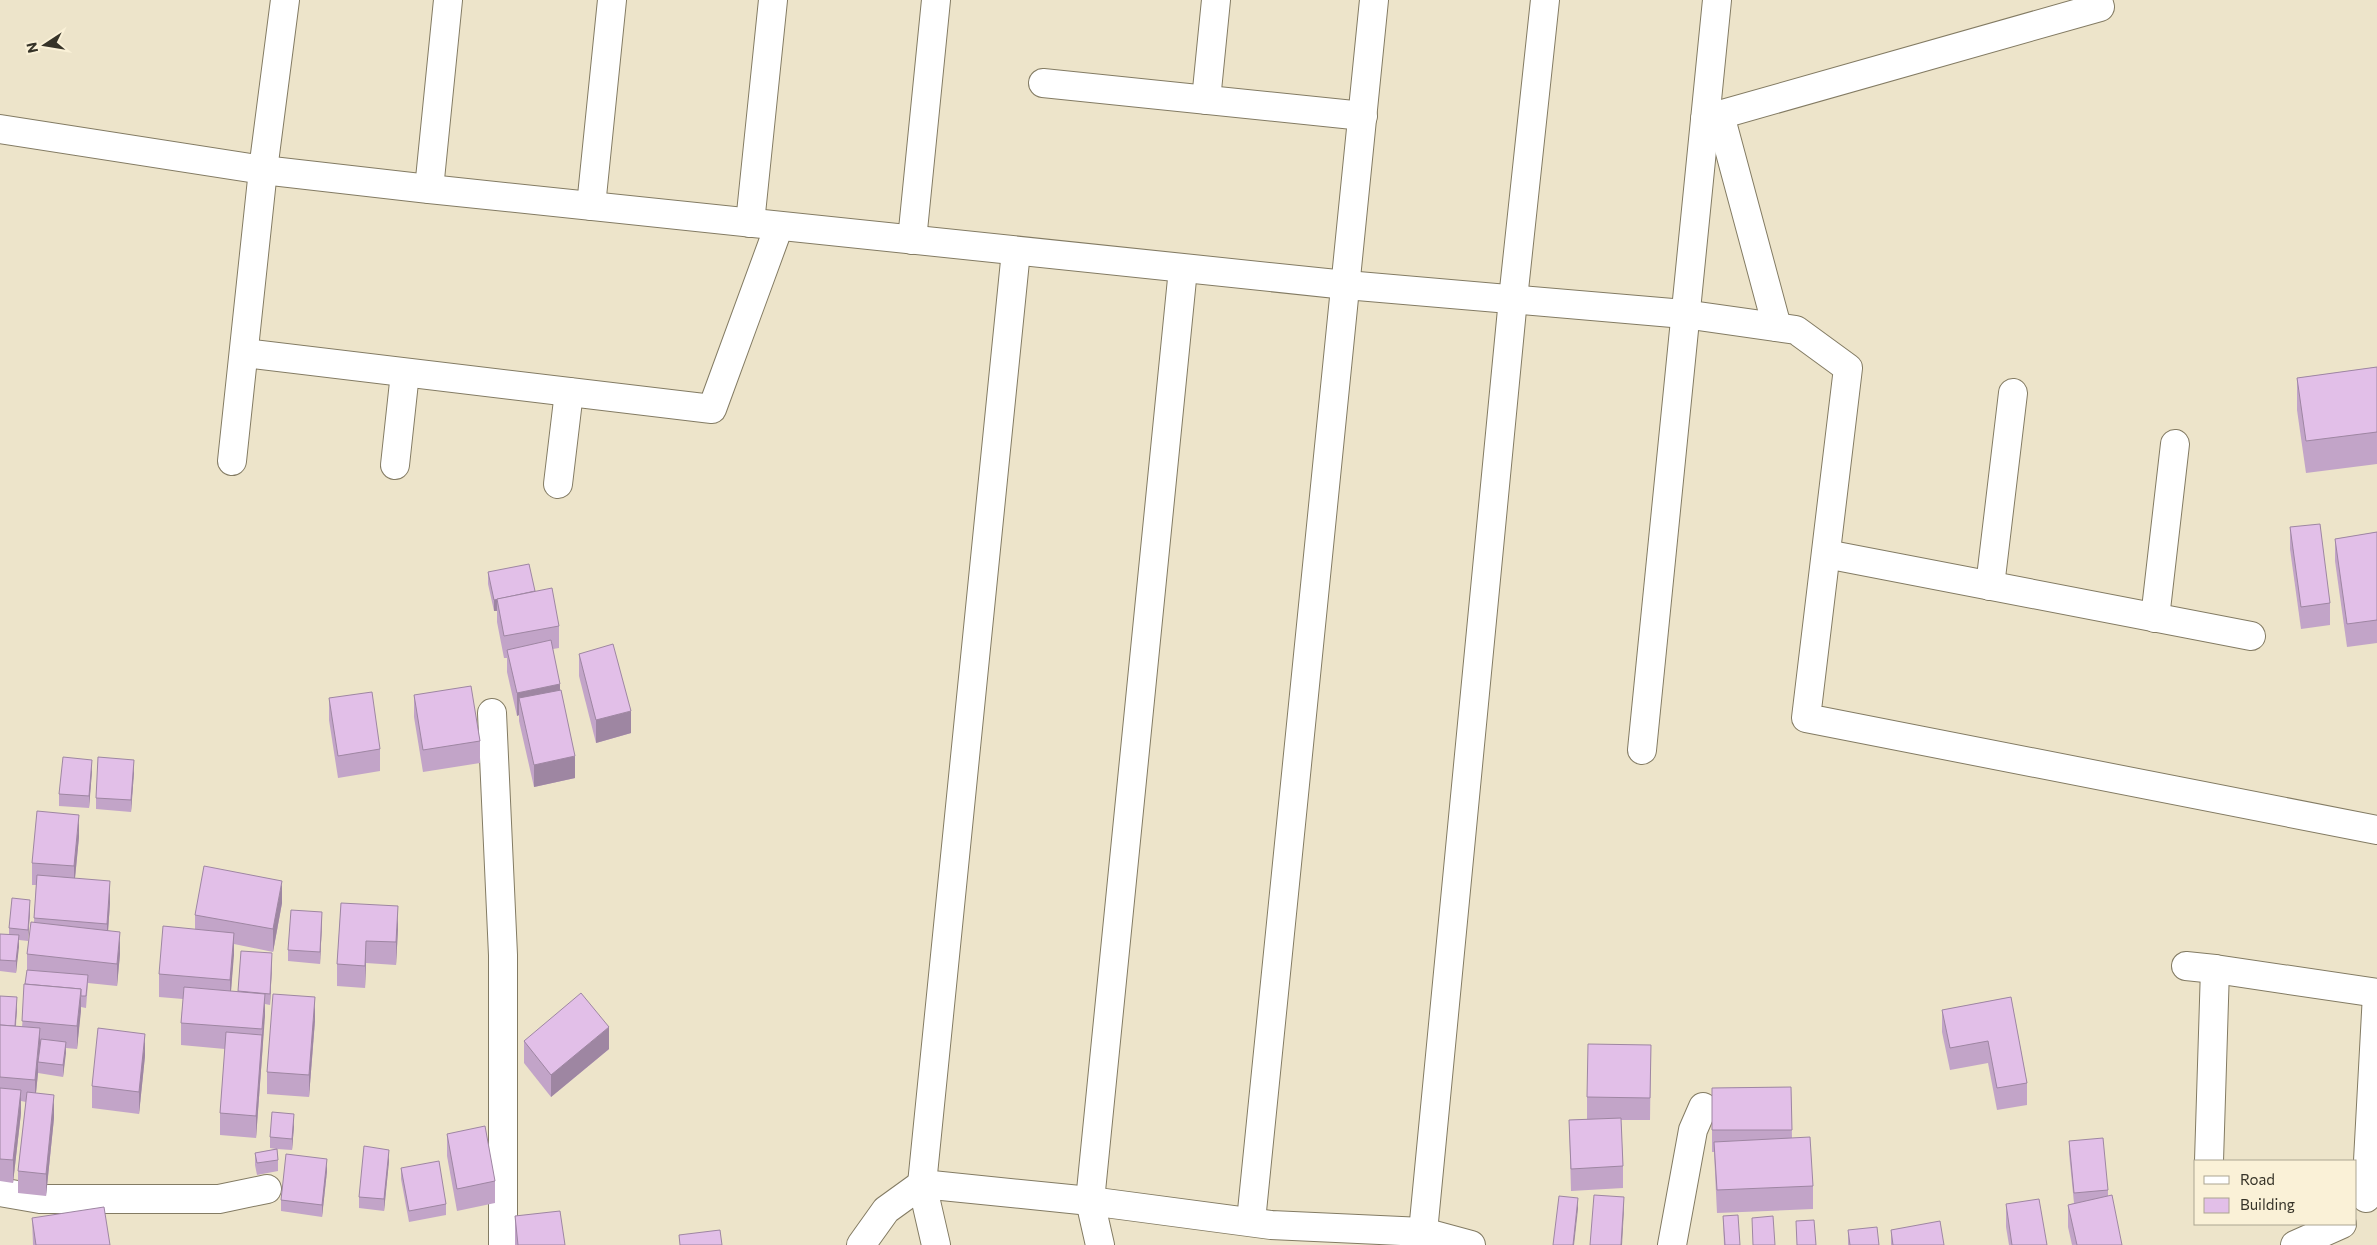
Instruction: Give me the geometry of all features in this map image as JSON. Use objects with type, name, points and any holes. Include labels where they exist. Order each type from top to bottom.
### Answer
[{"type":"street","points":[[232,461],[263,170],[285,0]]},
{"type":"street","points":[[430,189],[448,0]]},
{"type":"street","points":[[591,206],[612,0]]},
{"type":"street","points":[[750,223],[773,0]]},
{"type":"street","points":[[912,240],[936,0]]},
{"type":"street","points":[[1206,100],[1216,0]]},
{"type":"street","points":[[1266,1230],[1346,285],[1374,0]]},
{"type":"street","points":[[1424,1232],[1513,299],[1545,0]]},
{"type":"street","points":[[1642,750],[1684,314],[1712,117],[1717,0]]},
{"type":"street","points":[[1712,117],[2100,8],[2098,0]]},
{"type":"street","points":[[1043,83],[1363,116]]},
{"type":"street","points":[[1712,117],[1777,326]]},
{"type":"street","points":[[0,129],[263,170],[430,189],[1346,285],[1684,314],[1796,330],[1848,368],[1806,718],[2377,830]]},
{"type":"street","points":[[245,353],[712,409],[779,226]]},
{"type":"street","points":[[936,1245],[922,1184],[1016,251]]},
{"type":"street","points":[[1100,1245],[1090,1201],[1183,268]]},
{"type":"street","points":[[395,464],[405,373]]},
{"type":"street","points":[[558,484],[569,392]]},
{"type":"street","points":[[1990,586],[2013,393]]},
{"type":"street","points":[[2155,618],[2175,444]]},
{"type":"street","points":[[1826,554],[2251,636]]},
{"type":"street","points":[[492,713],[503,955],[504,1245]]},
{"type":"street","points":[[2186,966],[2377,994],[2366,1208]]},
{"type":"street","points":[[2208,1160],[2215,969]]},
{"type":"street","points":[[1672,1245],[1694,1130],[1703,1107]]},
{"type":"street","points":[[861,1245],[886,1210],[922,1184],[1090,1201],[1266,1230],[1424,1232],[1471,1245]]},
{"type":"street","points":[[0,1192],[40,1199],[210,1199],[267,1189]]},
{"type":"street","points":[[2295,1245],[2340,1225]]},
{"type":"building","points":[[2377,367],[2377,432],[2306,441],[2297,378]]},
{"type":"building","points":[[2320,524],[2330,603],[2301,607],[2290,527]]},
{"type":"building","points":[[2377,532],[2377,620],[2347,624],[2335,539]]},
{"type":"building","points":[[529,564],[535,591],[494,600],[488,572]]},
{"type":"building","points":[[552,588],[559,626],[504,636],[497,599]]},
{"type":"building","points":[[551,640],[560,684],[517,693],[507,650]]},
{"type":"building","points":[[613,644],[631,711],[596,720],[579,654]]},
{"type":"building","points":[[471,686],[480,741],[423,750],[414,695]]},
{"type":"building","points":[[561,690],[575,756],[534,765],[519,698]]},
{"type":"building","points":[[372,692],[380,749],[338,756],[329,698]]},
{"type":"building","points":[[63,757],[92,760],[89,796],[59,794]]},
{"type":"building","points":[[98,757],[134,760],[131,800],[96,798]]},
{"type":"building","points":[[37,811],[79,815],[74,866],[32,863]]},
{"type":"building","points":[[204,866],[282,881],[273,929],[195,915]]},
{"type":"building","points":[[37,875],[110,881],[107,924],[34,918]]},
{"type":"building","points":[[12,898],[30,900],[28,930],[9,928]]},
{"type":"building","points":[[341,903],[398,906],[396,942],[366,941],[365,966],[337,964]]},
{"type":"building","points":[[291,910],[322,912],[320,952],[288,950]]},
{"type":"building","points":[[31,922],[120,932],[117,964],[27,954]]},
{"type":"building","points":[[163,926],[234,933],[230,980],[159,974]]},
{"type":"building","points":[[0,934],[19,935],[16,961],[0,960]]},
{"type":"building","points":[[241,951],[272,953],[270,994],[238,991]]},
{"type":"building","points":[[27,970],[88,975],[86,996],[81,996],[81,989],[25,984]]},
{"type":"building","points":[[24,984],[81,989],[77,1026],[22,1021]]},
{"type":"building","points":[[184,987],[265,994],[262,1029],[181,1023]]},
{"type":"building","points":[[581,993],[609,1027],[551,1075],[524,1041]]},
{"type":"building","points":[[273,994],[315,997],[309,1075],[267,1072]]},
{"type":"building","points":[[0,996],[17,997],[15,1026],[0,1025]]},
{"type":"building","points":[[2011,997],[2027,1083],[1997,1088],[1988,1041],[1950,1048],[1942,1010]]},
{"type":"building","points":[[0,1025],[40,1028],[35,1080],[0,1077]]},
{"type":"building","points":[[98,1028],[145,1034],[139,1092],[92,1086]]},
{"type":"building","points":[[226,1032],[262,1035],[256,1116],[220,1113]]},
{"type":"building","points":[[41,1039],[66,1042],[63,1065],[38,1062]]},
{"type":"building","points":[[1588,1044],[1651,1045],[1650,1098],[1587,1097]]},
{"type":"building","points":[[1791,1087],[1792,1130],[1712,1130],[1712,1088]]},
{"type":"building","points":[[0,1088],[21,1090],[13,1160],[0,1159]]},
{"type":"building","points":[[27,1092],[54,1095],[46,1174],[18,1171]]},
{"type":"building","points":[[272,1112],[294,1114],[292,1139],[270,1137]]},
{"type":"building","points":[[1621,1118],[1623,1166],[1571,1169],[1569,1120]]},
{"type":"building","points":[[485,1126],[495,1181],[457,1189],[447,1134]]},
{"type":"building","points":[[1810,1137],[1813,1186],[1717,1190],[1714,1142]]},
{"type":"building","points":[[2103,1138],[2108,1190],[2074,1193],[2069,1141]]},
{"type":"building","points":[[364,1146],[389,1150],[384,1199],[359,1197]]},
{"type":"building","points":[[277,1149],[278,1160],[257,1163],[255,1153]]},
{"type":"building","points":[[286,1154],[327,1159],[322,1205],[281,1200]]},
{"type":"building","points":[[439,1161],[446,1204],[409,1211],[401,1168]]},
{"type":"building","points":[[1594,1195],[1624,1197],[1621,1245],[1590,1245]]},
{"type":"building","points":[[2112,1195],[2122,1245],[2077,1245],[2068,1205]]},
{"type":"building","points":[[1559,1196],[1578,1198],[1573,1245],[1553,1245]]},
{"type":"building","points":[[2039,1199],[2047,1245],[2012,1245],[2006,1204]]},
{"type":"building","points":[[104,1207],[110,1245],[36,1245],[32,1218]]},
{"type":"building","points":[[560,1211],[565,1245],[518,1245],[515,1216]]},
{"type":"building","points":[[1738,1215],[1740,1245],[1725,1245],[1723,1216]]},
{"type":"building","points":[[1773,1216],[1775,1245],[1753,1245],[1752,1218]]},
{"type":"building","points":[[1814,1220],[1816,1245],[1797,1245],[1796,1221]]},
{"type":"building","points":[[1940,1221],[1944,1245],[1893,1245],[1891,1230]]},
{"type":"building","points":[[1877,1227],[1879,1245],[1850,1245],[1848,1230]]},
{"type":"building","points":[[720,1230],[722,1245],[680,1245],[679,1235]]}]
